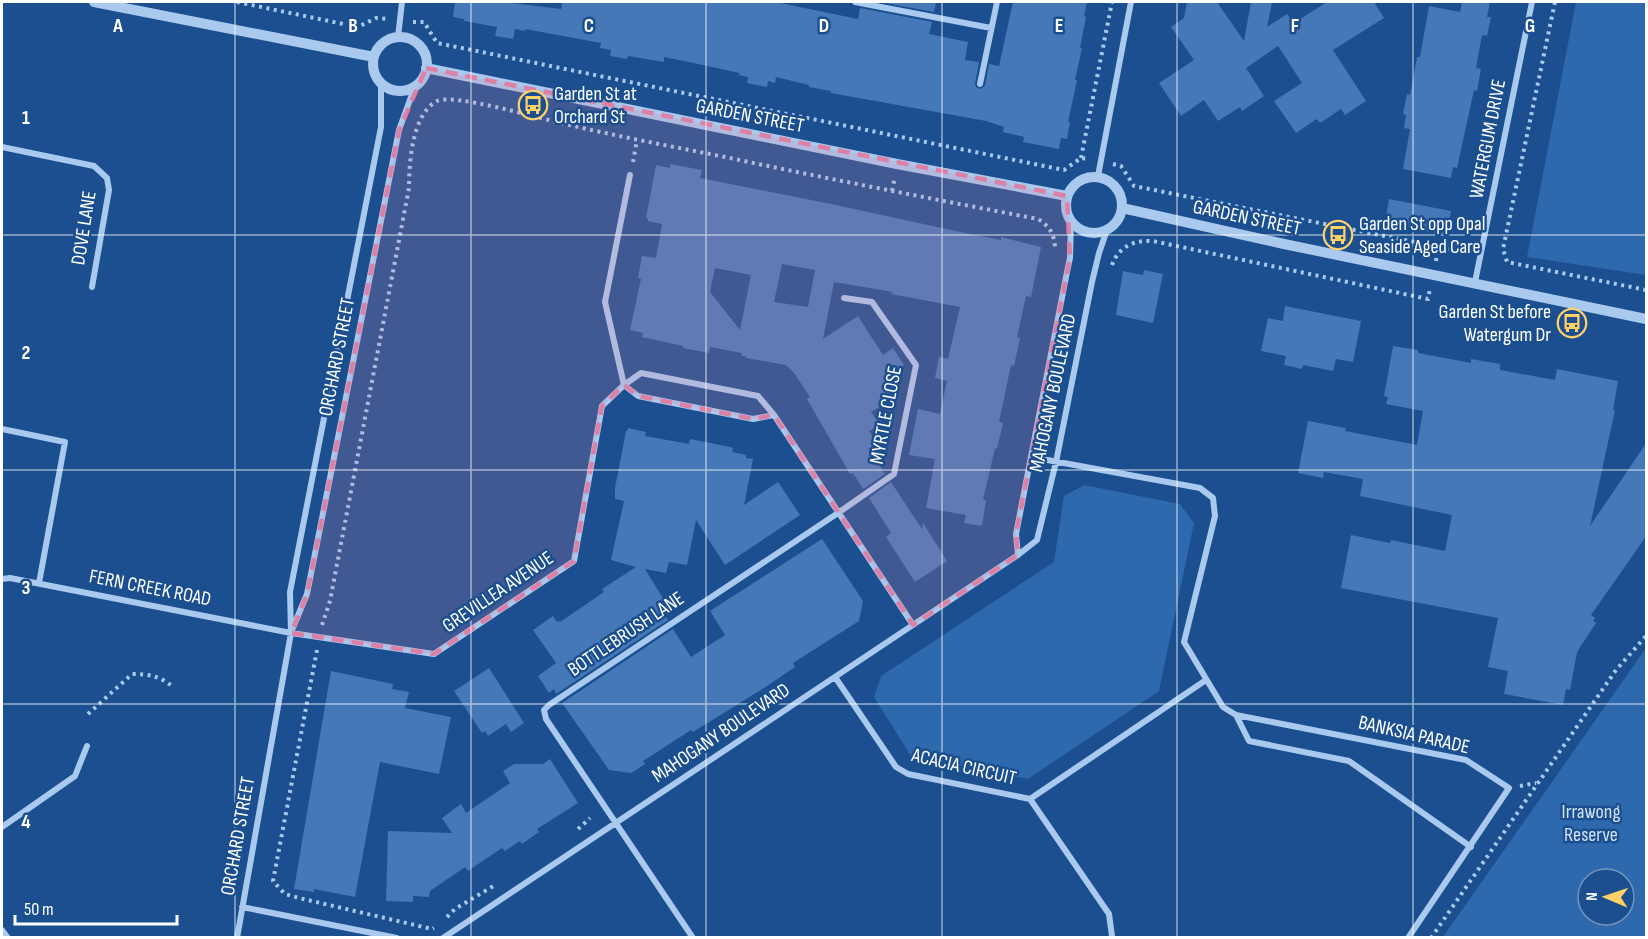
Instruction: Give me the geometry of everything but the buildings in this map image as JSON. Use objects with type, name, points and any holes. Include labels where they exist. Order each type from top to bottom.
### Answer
[{"type":"street","points":[[94,2],[375,57]]},
{"type":"street","points":[[398,37],[402,2]]},
{"type":"street","points":[[855,2],[991,28]]},
{"type":"street","points":[[980,84],[997,2]]},
{"type":"street","points":[[1098,176],[1131,2]]},
{"type":"street","name":"WATERGUM DRIVE","points":[[1475,282],[1532,2]]},
{"type":"street","points":[[398,37],[408,38],[421,47],[426,57],[423,78],[415,86],[400,90],[390,88],[381,82],[375,73],[375,57],[383,43],[398,37]]},
{"type":"street","name":"GARDEN STREET","points":[[426,68],[928,171],[1067,196]]},
{"type":"street","name":"ORCHARD STREET","points":[[237,938],[291,633],[290,592],[381,127],[381,82]]},
{"type":"street","name":"ORCHARD STREET","points":[[291,633],[308,594],[399,130],[415,86]]},
{"type":"street","name":"DOVE LANE","points":[[2,147],[94,166],[107,178],[107,199],[92,286]]},
{"type":"street","points":[[630,175],[605,302],[624,385],[638,396],[753,419],[774,416]]},
{"type":"street","points":[[1098,176],[1110,181],[1116,187],[1122,200],[1122,208],[1117,221],[1107,230],[1099,233],[1086,232],[1071,222],[1066,210],[1067,196],[1070,188],[1084,177],[1098,176]]},
{"type":"street","name":"GARDEN STREET","points":[[1122,208],[1263,240],[1647,318]]},
{"type":"street","name":"MAHOGANY BOULEVARD","points":[[1018,555],[1016,534],[1066,277],[1071,222]]},
{"type":"street","name":"MAHOGANY BOULEVARD","points":[[443,938],[1018,555],[1037,540],[1056,462],[1092,282],[1107,230]]},
{"type":"street","name":"MYRTLE CLOSE","points":[[838,513],[894,474],[916,365],[872,302],[844,298]]},
{"type":"street","name":"GREVILLEA AVENUE","points":[[291,633],[434,654],[574,561],[602,406],[624,385],[641,373],[758,396],[774,416],[913,625]]},
{"type":"street","points":[[2,429],[65,442],[39,583]]},
{"type":"street","points":[[1031,457],[1200,488],[1213,498],[1215,516],[1185,642],[1206,680]]},
{"type":"street","name":"BOTTLEBRUSH LANE","points":[[616,822],[546,719],[544,710],[838,513]]},
{"type":"street","name":"FERN CREEK ROAD","points":[[2,579],[10,578],[39,583],[291,633]]},
{"type":"street","name":"ACACIA CIRCUIT","points":[[834,677],[896,767],[908,774],[1030,799],[1206,680]]},
{"type":"street","name":"BANKSIA PARADE","points":[[1206,680],[1223,707],[1236,715],[1466,760],[1509,788],[1408,938]]},
{"type":"street","name":"BANKSIA PARADE","points":[[1236,715],[1250,741],[1349,761],[1471,847]]},
{"type":"street","points":[[2,827],[75,776],[87,746]]},
{"type":"street","points":[[1030,799],[1109,914],[1112,936]]},
{"type":"street","points":[[616,822],[693,938]]},
{"type":"street","points":[[243,907],[397,938]]},
{"type":"street","points":[[2,930],[8,938]]},
{"type":"path","points":[[237,2],[358,27],[376,18],[424,22],[437,43],[1064,170],[1082,158],[1112,2]]},
{"type":"path","points":[[1555,2],[1503,249],[1507,262],[1647,290]]},
{"type":"path","points":[[324,619],[330,600],[388,301],[409,188],[409,164],[420,118],[427,108],[438,100],[451,98],[637,140],[1038,219],[1052,231],[1056,255]]},
{"type":"path","points":[[630,175],[637,140]]},
{"type":"path","points":[[1121,166],[1134,186],[1455,250],[1469,243]]},
{"type":"path","points":[[1111,270],[1119,252],[1128,244],[1139,240],[1153,241],[1428,299]]},
{"type":"path","points":[[1431,938],[1616,670],[1647,636]]},
{"type":"path","points":[[317,649],[273,881],[285,894],[432,929],[441,924],[455,909],[501,881]]},
{"type":"path","points":[[88,714],[132,674],[147,674],[163,679],[173,687]]},
{"type":"path","points":[[577,831],[590,818]]},
{"type":"highlighted area","points":[[426,68],[1067,196],[1070,258],[1016,534],[1018,555],[913,625],[774,415],[753,419],[638,396],[624,385],[602,406],[574,561],[434,654],[291,633],[307,594],[399,130]]},
{"type":"green space","points":[[1576,2],[1646,2],[1646,275],[1527,257]]},
{"type":"green space","points":[[1084,485],[1180,504],[1194,523],[1159,691],[1028,779],[911,756],[874,697],[881,676],[1054,562],[1064,496]]},
{"type":"green space","name":"Irrawong Reserve","points":[[1646,648],[1646,937],[1443,937]]},
{"type":"place","name":"Garden St at Orchard St","points":[[533,105]]},
{"type":"place","name":"Garden St opp Opal Seaside Aged Care","points":[[1338,235]]},
{"type":"place","name":"Garden St before Watergum Dr","points":[[1572,323]]}]
